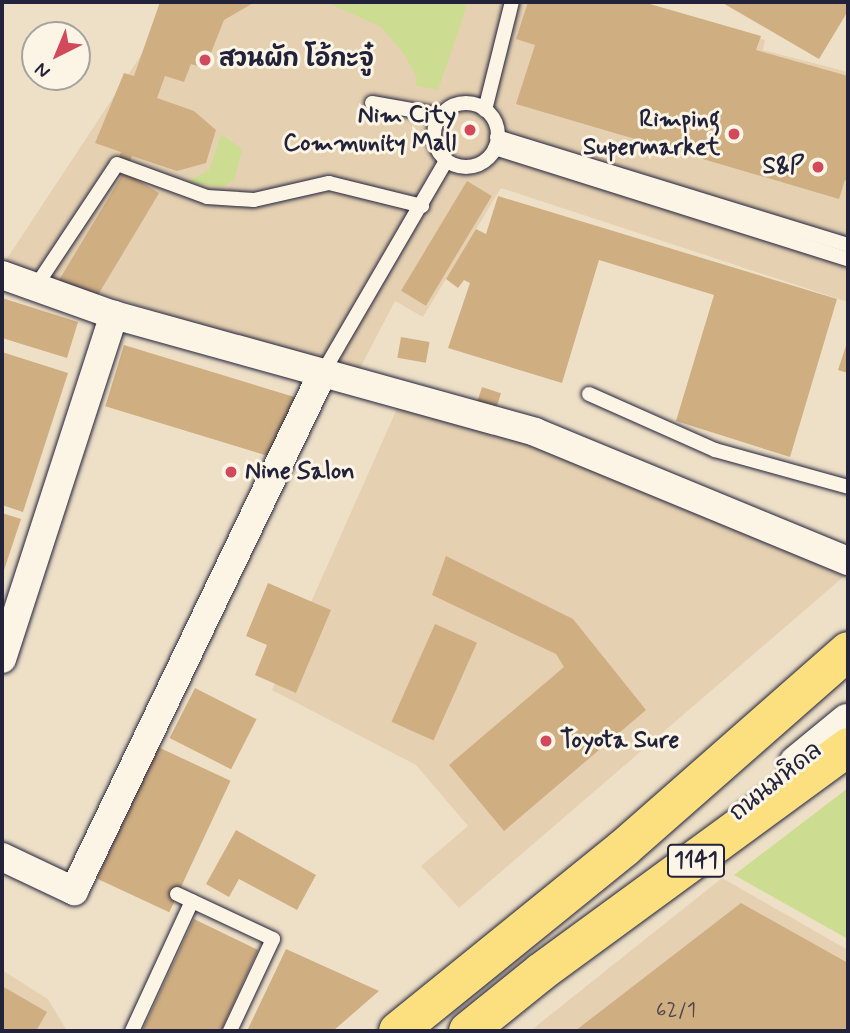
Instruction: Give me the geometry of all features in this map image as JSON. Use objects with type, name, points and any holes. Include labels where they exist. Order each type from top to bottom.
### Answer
[{"type":"main road","name":"ถนนมหิดล","points":[[624,848],[848,651]]},
{"type":"main road","name":"ถนนมหิดล","points":[[398,1031],[624,848],[848,673]]},
{"type":"main road","name":"ถนนมหิดล","points":[[481,1027],[541,972],[848,723]]},
{"type":"main road","name":"ถนนมหิดล","points":[[541,972],[848,747]]},
{"type":"street","points":[[2,275],[114,315],[535,432],[848,561]]},
{"type":"street","points":[[2,659],[114,315]]},
{"type":"street","points":[[2,857],[74,891],[99,858],[322,374]]},
{"type":"lane","points":[[485,110],[512,2]]},
{"type":"lane","points":[[372,103],[440,115],[461,103],[485,110],[494,119],[496,142],[482,163],[470,167],[446,161],[433,140],[440,115]]},
{"type":"lane","points":[[496,142],[848,245]]},
{"type":"lane","points":[[496,142],[848,258]]},
{"type":"lane","points":[[322,374],[446,161]]},
{"type":"lane","points":[[36,286],[117,164],[207,197],[254,200],[329,183],[422,206]]},
{"type":"lane","points":[[589,394],[715,450],[848,487]]},
{"type":"lane","points":[[177,894],[273,939],[230,1031]]},
{"type":"lane","points":[[132,1031],[192,901]]},
{"type":"shaded area","name":"Nim City Community Mall","points":[[176,2],[642,2],[765,40],[763,50],[848,72],[848,302],[501,188],[423,317],[395,301],[357,374],[4,263]]},
{"type":"shaded area","points":[[400,402],[518,436],[848,573],[459,908],[421,866],[468,826],[416,765],[272,690]]},
{"type":"shaded area","points":[[722,878],[848,950],[848,1031],[530,1031]]},
{"type":"shaded area","points":[[2,970],[48,999],[67,1031],[2,1031]]},
{"type":"green space","points":[[326,2],[468,2],[438,90],[415,85],[417,77],[404,54],[381,27]]},
{"type":"green space","points":[[221,134],[242,149],[235,179],[223,187],[187,182],[209,170]]},
{"type":"green space","points":[[848,788],[848,939],[734,875]]},
{"type":"building","points":[[160,2],[255,2],[224,20],[205,68],[191,64],[184,82],[165,76],[157,98],[194,111],[216,130],[206,163],[177,171],[132,156],[129,163],[118,159],[121,152],[95,143],[124,73],[134,76]]},
{"type":"building","points":[[528,2],[643,2],[761,36],[756,50],[848,76],[848,181],[845,180],[839,199],[516,104],[535,45],[516,39]]},
{"type":"building","points":[[721,2],[848,2],[848,11],[819,59]]},
{"type":"building","points":[[124,172],[159,193],[93,303],[58,282]]},
{"type":"building","points":[[467,181],[492,196],[426,306],[401,291]]},
{"type":"building","points":[[498,196],[837,299],[790,457],[676,421],[714,295],[599,260],[562,383],[448,348],[470,283],[464,280],[458,288],[446,279],[476,229],[486,234]]},
{"type":"building","points":[[2,298],[78,322],[67,358],[2,338]]},
{"type":"building","points":[[401,337],[430,342],[426,363],[397,358]]},
{"type":"building","points":[[848,340],[848,373],[838,370]]},
{"type":"building","points":[[124,345],[295,397],[276,459],[105,406]]},
{"type":"building","points":[[2,352],[68,373],[23,512],[2,505]]},
{"type":"building","points":[[482,387],[501,393],[496,407],[477,401]]},
{"type":"building","points":[[2,513],[21,519],[2,576]]},
{"type":"building","points":[[446,556],[573,619],[646,710],[504,831],[449,765],[564,667],[556,654],[432,595]]},
{"type":"building","points":[[268,583],[331,610],[296,693],[255,675],[267,645],[246,636]]},
{"type":"building","points":[[435,624],[477,643],[434,740],[391,722]]},
{"type":"building","points":[[195,688],[256,719],[231,769],[170,738]]},
{"type":"building","points":[[158,747],[231,781],[169,912],[97,878]]},
{"type":"building","points":[[236,830],[316,875],[297,910],[239,879],[229,897],[206,884]]},
{"type":"building","points":[[741,903],[848,963],[848,1031],[575,1031]]},
{"type":"building","points":[[194,919],[258,950],[221,1031],[142,1031]]},
{"type":"building","points":[[286,949],[379,991],[333,1031],[247,1031]]},
{"type":"building","points":[[2,986],[47,1012],[36,1031],[2,1031]]},
{"type":"place","name":"สวนผัก โอ้กะจู๋","points":[[205,60]]},
{"type":"place","name":"Nim City Community Mall","points":[[470,130]]},
{"type":"place","name":"Rimping Supermarket","points":[[734,134]]},
{"type":"place","name":"S&P","points":[[818,167]]},
{"type":"place","name":"Nine Salon","points":[[231,472]]},
{"type":"place","name":"Toyota Sure","points":[[546,741]]}]
